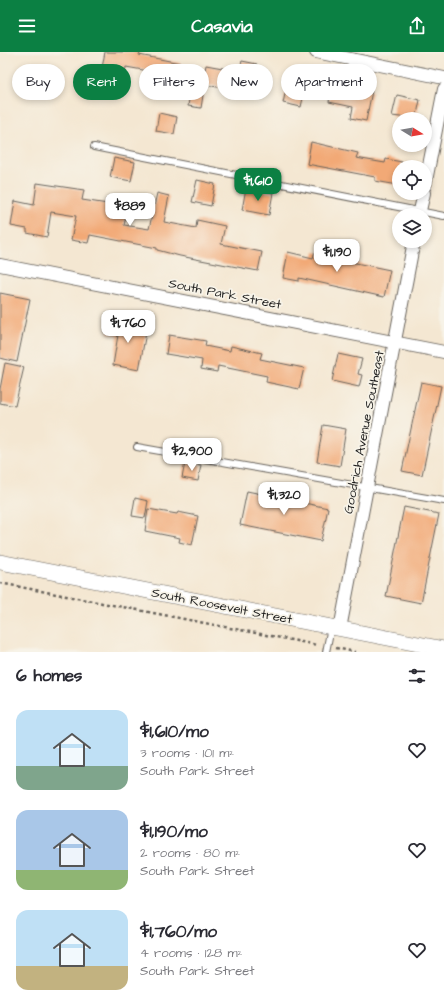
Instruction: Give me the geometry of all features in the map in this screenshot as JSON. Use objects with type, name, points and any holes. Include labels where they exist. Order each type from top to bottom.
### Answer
[{"type":"street","points":[[316,52],[444,78]]},
{"type":"street","points":[[430,160],[444,89]]},
{"type":"street","name":"Goodrich Avenue Southeast","points":[[336,628],[368,487],[413,248]]},
{"type":"street","name":"South Park Street","points":[[0,265],[444,352]]},
{"type":"street","name":"South Roosevelt Street","points":[[0,562],[444,649]]},
{"type":"lane","points":[[94,147],[395,208]]},
{"type":"lane","points":[[432,214],[444,216]]},
{"type":"lane","points":[[137,447],[444,501]]},
{"type":"lane","points":[[326,649],[336,628]]},
{"type":"path","points":[[0,584],[326,649],[355,652]]},
{"type":"building","points":[[105,52],[140,52],[139,55],[180,63],[139,64],[139,69],[131,68],[131,64],[103,64]]},
{"type":"building","points":[[242,61],[257,64],[241,64]]},
{"type":"building","points":[[209,66],[217,67],[217,87],[209,85]]},
{"type":"building","points":[[397,95],[420,100],[417,112],[393,112]]},
{"type":"building","points":[[189,100],[202,100],[201,108],[188,106]]},
{"type":"building","points":[[284,100],[303,100],[301,107],[283,103]]},
{"type":"building","points":[[329,100],[370,100],[366,121],[351,118],[353,107],[329,102]]},
{"type":"building","points":[[159,113],[177,117],[174,134],[156,131]]},
{"type":"building","points":[[311,142],[358,153],[356,158],[385,163],[386,159],[392,160],[392,184],[375,181],[375,177],[307,164]]},
{"type":"building","points":[[114,158],[135,162],[131,181],[110,177]]},
{"type":"building","points":[[197,180],[215,184],[211,206],[192,202]]},
{"type":"building","points":[[37,183],[84,190],[82,200],[108,204],[109,200],[129,205],[124,225],[149,229],[157,193],[169,196],[164,222],[196,228],[197,220],[225,226],[221,244],[262,252],[258,271],[180,256],[157,250],[157,248],[90,235],[88,243],[71,240],[76,216],[51,212],[47,237],[27,233],[27,229],[11,226],[15,201],[34,205]]},
{"type":"building","points":[[246,188],[273,193],[269,215],[242,210]]},
{"type":"building","points":[[288,252],[313,258],[315,252],[342,258],[341,260],[390,270],[384,297],[299,278],[299,281],[283,278]]},
{"type":"building","points":[[0,293],[30,299],[17,362],[0,358]]},
{"type":"building","points":[[111,320],[147,327],[139,370],[113,365],[118,335],[108,333]]},
{"type":"building","points":[[169,335],[206,341],[205,346],[230,351],[231,346],[262,353],[260,359],[304,368],[299,389],[266,382],[267,376],[218,366],[217,372],[201,369],[202,360],[166,354]]},
{"type":"building","points":[[338,354],[362,359],[358,374],[362,375],[359,387],[332,381]]},
{"type":"building","points":[[5,363],[24,367],[15,406],[0,403],[0,389]]},
{"type":"building","points":[[421,382],[441,386],[422,475],[402,471]]},
{"type":"building","points":[[323,425],[346,429],[340,466],[317,462]]},
{"type":"building","points":[[185,463],[201,465],[198,481],[182,478]]},
{"type":"building","points":[[247,491],[328,508],[321,541],[240,525]]},
{"type":"building","points":[[135,498],[148,501],[145,518],[132,516]]},
{"type":"building","points":[[404,507],[439,514],[421,603],[386,596]]},
{"type":"building","points":[[148,509],[198,516],[192,545],[179,542],[180,538],[145,531]]}]
